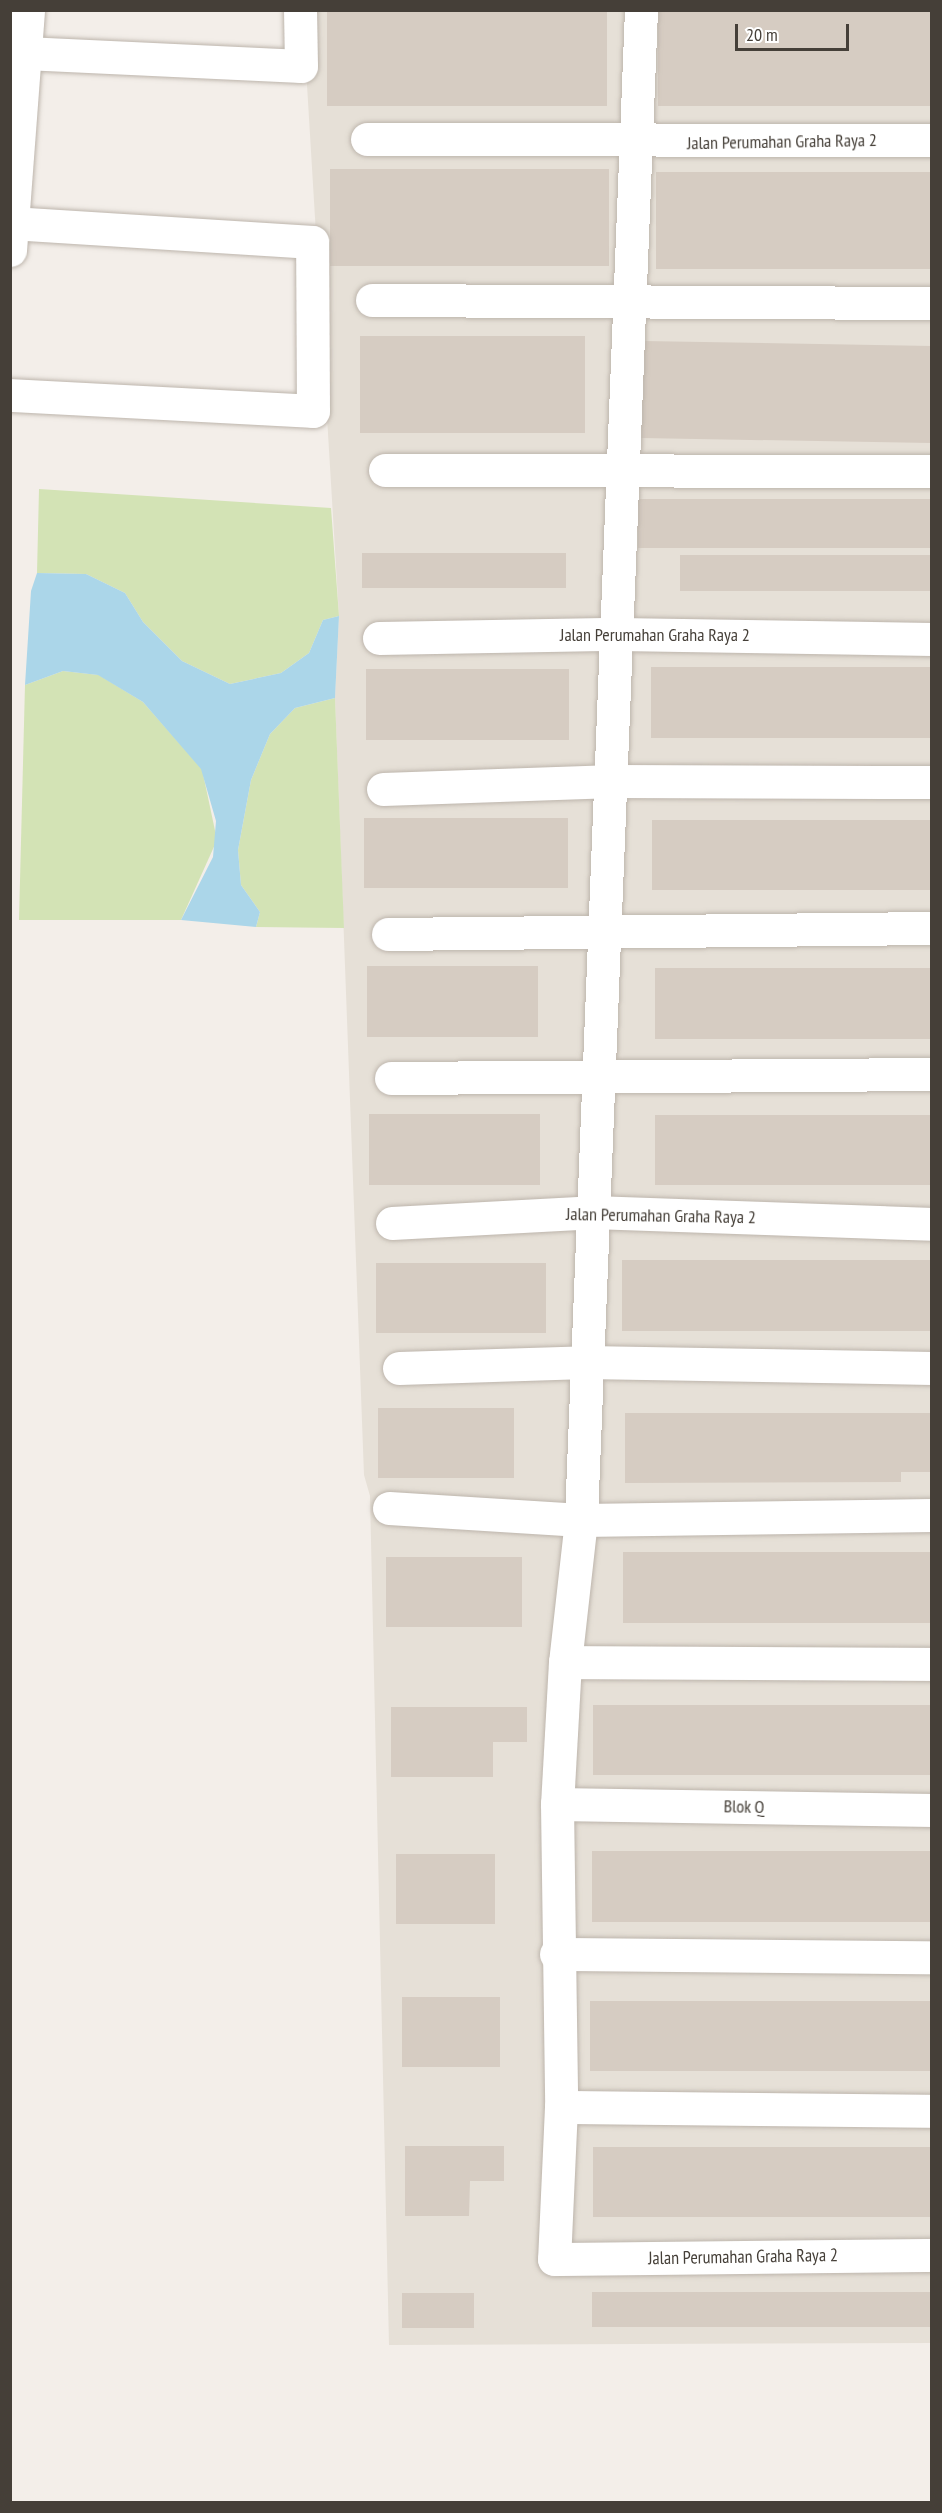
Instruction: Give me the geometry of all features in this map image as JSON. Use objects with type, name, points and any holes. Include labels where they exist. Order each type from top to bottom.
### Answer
[{"type":"street","points":[[25,53],[301,66],[300,10]]},
{"type":"street","points":[[641,10],[633,143],[629,303],[618,552],[614,781],[592,1212],[581,1520],[565,1662],[557,1804],[556,1954],[561,2107],[932,2111]]},
{"type":"street","points":[[10,395],[313,411],[312,242],[11,237],[25,53],[22,11]]},
{"type":"street","name":"Jalan Perumahan Graha Raya 2","points":[[367,139],[633,143],[932,140]]},
{"type":"street","points":[[372,300],[932,303]]},
{"type":"street","points":[[385,470],[932,471]]},
{"type":"street","name":"Jalan Perumahan Graha Raya 2","points":[[380,638],[618,634],[932,639]]},
{"type":"street","points":[[383,789],[614,781],[932,782]]},
{"type":"street","points":[[388,934],[932,928]]},
{"type":"street","points":[[391,1077],[932,1074]]},
{"type":"street","name":"Jalan Perumahan Graha Raya 2","points":[[392,1223],[592,1212],[932,1224]]},
{"type":"street","points":[[399,1368],[586,1362],[932,1368]]},
{"type":"street","points":[[390,1508],[581,1520],[932,1515]]},
{"type":"street","points":[[565,1662],[932,1664]]},
{"type":"street","name":"Blok Q","points":[[557,1804],[932,1810]]},
{"type":"street","points":[[556,1954],[932,1958]]},
{"type":"street","name":"Jalan Perumahan Graha Raya 2","points":[[561,2107],[554,2259],[932,2255]]},
{"type":"shaded area","points":[[308,11],[931,11],[931,2343],[389,2345],[370,1496],[364,1475],[335,698],[339,616],[307,85]]},
{"type":"green space","points":[[39,489],[331,508],[339,616],[323,620],[309,653],[281,673],[230,684],[182,661],[143,622],[125,593],[86,574],[37,573]]},
{"type":"green space","points":[[63,671],[99,675],[143,702],[202,769],[217,840],[181,920],[19,920],[25,685]]},
{"type":"green space","points":[[335,698],[344,928],[256,927],[260,912],[241,885],[238,850],[251,780],[270,734],[295,708]]},
{"type":"water","points":[[37,573],[86,574],[125,593],[143,622],[182,661],[230,684],[281,673],[309,653],[323,620],[339,616],[335,698],[295,708],[270,734],[251,780],[238,850],[241,885],[260,912],[256,927],[181,920],[213,857],[216,821],[201,769],[143,702],[98,675],[63,671],[25,685],[31,591]]},
{"type":"building","points":[[327,10],[607,10],[607,106],[327,106]]},
{"type":"building","points":[[658,10],[932,10],[932,106],[658,106]]},
{"type":"building","points":[[330,169],[609,169],[609,266],[330,266]]},
{"type":"building","points":[[656,172],[932,172],[932,269],[656,269]]},
{"type":"building","points":[[360,336],[585,336],[585,433],[360,433]]},
{"type":"building","points":[[643,341],[932,346],[930,443],[641,438]]},
{"type":"building","points":[[638,499],[932,499],[932,548],[638,548]]},
{"type":"building","points":[[362,553],[566,553],[566,588],[362,588]]},
{"type":"building","points":[[680,555],[932,555],[932,591],[680,591]]},
{"type":"building","points":[[651,667],[932,667],[932,738],[651,738]]},
{"type":"building","points":[[366,669],[569,669],[569,740],[366,740]]},
{"type":"building","points":[[364,818],[568,818],[568,888],[364,888]]},
{"type":"building","points":[[652,820],[932,820],[932,890],[652,890]]},
{"type":"building","points":[[367,966],[538,966],[538,1037],[367,1037]]},
{"type":"building","points":[[655,968],[932,968],[932,1039],[655,1039]]},
{"type":"building","points":[[369,1114],[540,1114],[540,1185],[369,1185]]},
{"type":"building","points":[[655,1115],[932,1115],[932,1185],[655,1185]]},
{"type":"building","points":[[622,1260],[932,1260],[932,1331],[622,1331]]},
{"type":"building","points":[[376,1263],[546,1263],[546,1333],[376,1333]]},
{"type":"building","points":[[378,1408],[514,1408],[514,1478],[378,1478]]},
{"type":"building","points":[[625,1413],[932,1413],[932,1472],[901,1472],[901,1482],[625,1483]]},
{"type":"building","points":[[623,1552],[932,1552],[932,1623],[623,1623]]},
{"type":"building","points":[[386,1557],[522,1557],[522,1627],[386,1627]]},
{"type":"building","points":[[593,1705],[932,1705],[932,1775],[593,1775]]},
{"type":"building","points":[[391,1707],[527,1707],[527,1742],[493,1742],[493,1777],[391,1777]]},
{"type":"building","points":[[592,1851],[932,1851],[932,1922],[592,1922]]},
{"type":"building","points":[[396,1854],[495,1854],[495,1924],[396,1924]]},
{"type":"building","points":[[402,1997],[500,1997],[500,2067],[402,2067]]},
{"type":"building","points":[[590,2001],[932,2001],[932,2071],[590,2071]]},
{"type":"building","points":[[405,2146],[504,2146],[504,2181],[470,2181],[469,2216],[405,2216]]},
{"type":"building","points":[[593,2147],[932,2147],[932,2217],[593,2217]]},
{"type":"building","points":[[592,2292],[932,2292],[932,2327],[592,2327]]},
{"type":"building","points":[[402,2293],[474,2293],[474,2328],[402,2328]]}]
